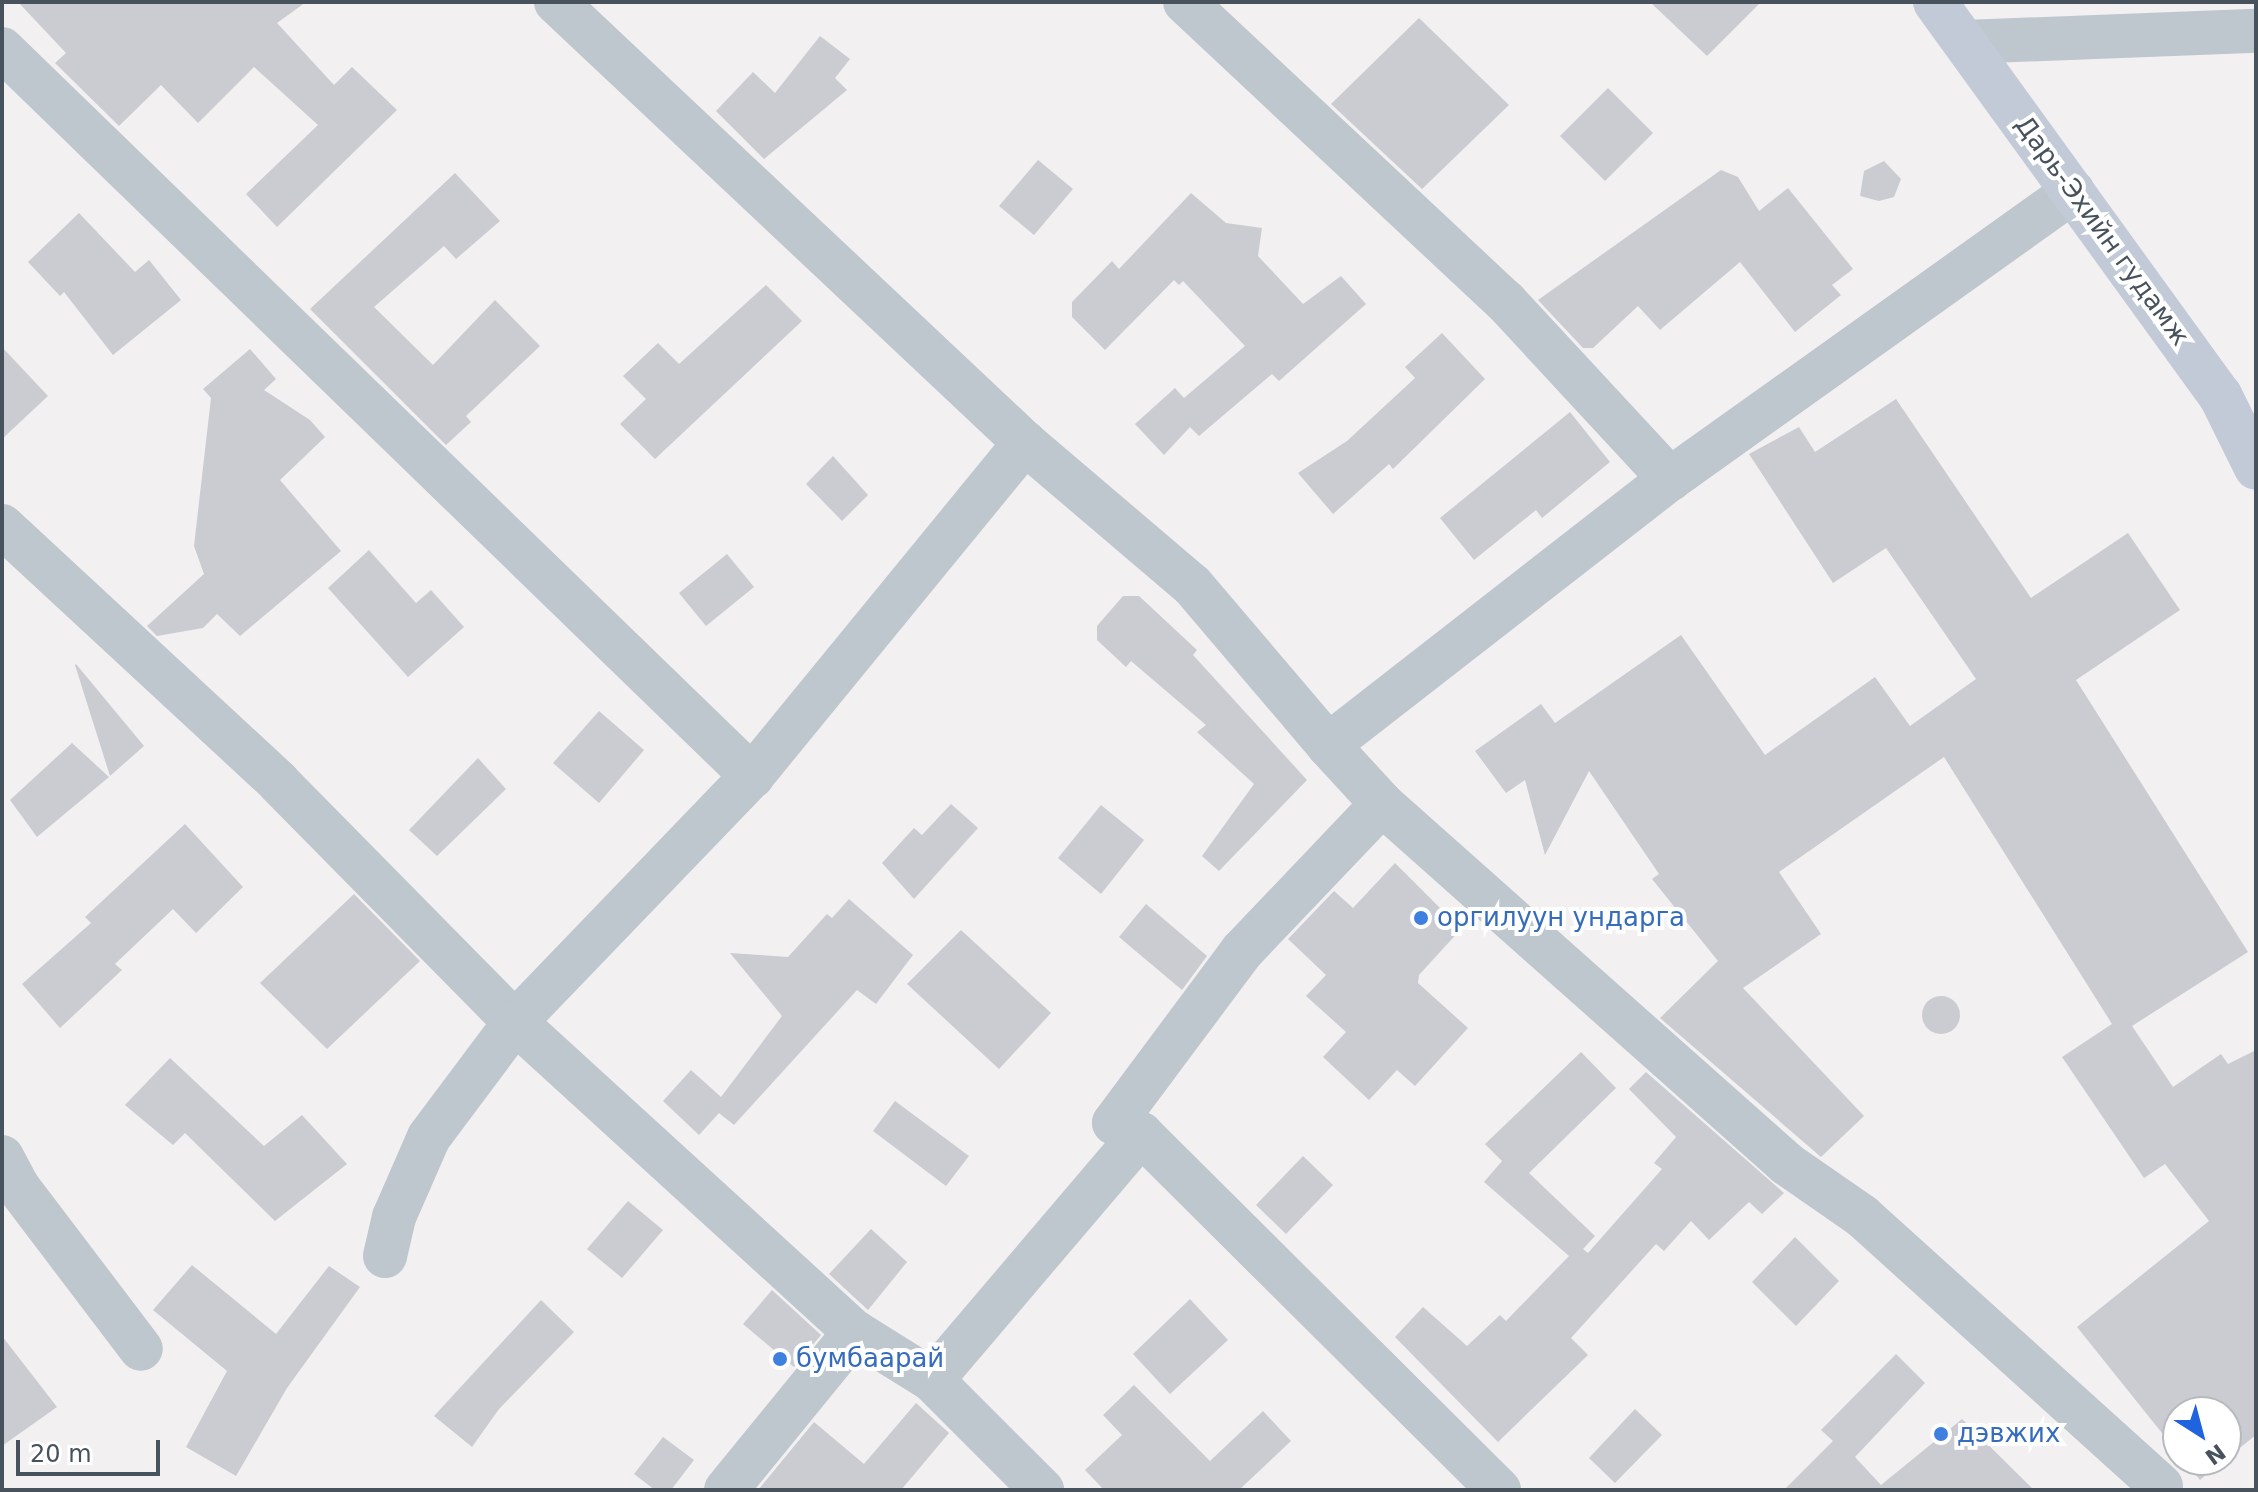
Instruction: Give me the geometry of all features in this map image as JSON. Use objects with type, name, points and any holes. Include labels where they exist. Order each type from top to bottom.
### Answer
[{"type":"main road","name":"Дарь-Эхийн гудамж","points":[[1935,2],[2220,395],[2256,468]]},
{"type":"street","points":[[556,2],[1025,443],[1192,585],[1382,804],[1787,1164],[1862,1216],[2162,1489]]},
{"type":"street","points":[[1185,2],[1505,301],[1670,479]]},
{"type":"street","points":[[1965,42],[2256,31]]},
{"type":"street","points":[[2,49],[752,776]]},
{"type":"street","points":[[1328,745],[1670,479],[2073,192]]},
{"type":"street","points":[[385,1256],[394,1217],[429,1137],[515,1022],[752,776],[1025,443]]},
{"type":"street","points":[[2,526],[278,782],[515,1022],[855,1332],[932,1380],[1042,1490]]},
{"type":"street","points":[[1382,804],[1242,951],[1114,1123],[1141,1134],[1499,1490]]},
{"type":"street","points":[[932,1380],[1141,1134]]},
{"type":"street","points":[[2,1157],[18,1187],[141,1349]]},
{"type":"street","points":[[726,1490],[855,1332]]},
{"type":"building","points":[[18,2],[306,2],[277,23],[334,85],[352,67],[397,110],[277,227],[246,194],[318,125],[254,67],[198,123],[161,85],[119,126],[55,63],[66,53]]},
{"type":"building","points":[[1650,2],[1761,2],[1707,56]]},
{"type":"building","points":[[1419,18],[1509,105],[1422,189],[1331,104]]},
{"type":"building","points":[[820,36],[850,59],[835,78],[847,90],[764,159],[716,111],[753,72],[775,93]]},
{"type":"building","points":[[1608,88],[1653,133],[1605,181],[1560,136]]},
{"type":"building","points":[[1038,160],[1073,189],[1034,235],[999,206]]},
{"type":"building","points":[[1884,161],[1901,179],[1894,197],[1879,201],[1860,196],[1864,171]]},
{"type":"building","points":[[1721,170],[1738,177],[1759,211],[1788,188],[1853,269],[1832,285],[1841,295],[1795,332],[1740,262],[1660,330],[1638,306],[1593,348],[1583,348],[1538,300]]},
{"type":"building","points":[[455,173],[500,221],[456,259],[444,246],[374,307],[433,365],[495,300],[540,346],[466,416],[471,422],[446,445],[310,309]]},
{"type":"building","points":[[1191,193],[1226,223],[1262,228],[1258,256],[1303,304],[1341,276],[1366,304],[1279,381],[1272,374],[1199,436],[1190,427],[1164,455],[1135,424],[1175,388],[1184,398],[1245,346],[1183,281],[1179,285],[1174,280],[1105,350],[1072,317],[1072,302],[1112,261],[1119,269]]},
{"type":"building","points":[[79,213],[135,272],[149,260],[181,300],[113,355],[64,292],[60,296],[28,262]]},
{"type":"building","points":[[766,285],[802,321],[655,459],[620,424],[646,399],[623,376],[658,343],[679,364]]},
{"type":"building","points":[[1442,333],[1485,379],[1393,469],[1389,464],[1333,514],[1298,473],[1347,441],[1415,378],[1405,367]]},
{"type":"building","points":[[2,347],[48,396],[2,439]]},
{"type":"building","points":[[250,349],[276,379],[264,390],[310,420],[325,437],[280,480],[341,551],[240,636],[217,614],[203,628],[157,636],[147,626],[204,574],[194,546],[211,398],[203,389]]},
{"type":"building","points":[[1896,399],[2031,598],[2128,533],[2180,610],[2076,680],[2248,952],[2132,1026],[2173,1087],[2221,1054],[2228,1064],[2256,1050],[2256,1435],[2242,1446],[2242,1396],[2162,1396],[2162,1433],[2077,1327],[2209,1221],[2165,1164],[2144,1178],[2062,1057],[2112,1024],[1944,757],[1779,872],[1821,934],[1743,988],[1864,1116],[1821,1157],[1660,1018],[1718,961],[1652,879],[1659,874],[1589,771],[1545,855],[1525,780],[1506,793],[1475,751],[1541,704],[1555,723],[1681,635],[1765,755],[1875,677],[1910,726],[1976,679],[1886,548],[1833,583],[1749,454],[1799,427],[1815,452]]},
{"type":"building","points":[[1570,412],[1610,462],[1542,518],[1536,510],[1474,560],[1440,518]]},
{"type":"building","points":[[833,456],[868,495],[842,521],[806,484]]},
{"type":"building","points":[[369,550],[416,603],[431,590],[464,627],[408,677],[328,588]]},
{"type":"building","points":[[727,554],[754,587],[706,626],[679,593]]},
{"type":"building","points":[[1123,596],[1139,596],[1197,650],[1193,655],[1307,780],[1219,871],[1202,856],[1254,784],[1197,732],[1206,725],[1131,661],[1126,667],[1097,640],[1097,626]]},
{"type":"building","points":[[75,665],[144,746],[110,776]]},
{"type":"building","points":[[599,711],[644,750],[599,803],[553,763]]},
{"type":"building","points":[[72,743],[109,777],[37,837],[10,800]]},
{"type":"building","points":[[478,758],[506,789],[437,856],[409,830]]},
{"type":"building","points":[[951,804],[978,828],[914,899],[882,863],[914,828],[922,835]]},
{"type":"building","points":[[1101,805],[1144,840],[1101,894],[1058,858]]},
{"type":"building","points":[[185,824],[243,887],[196,933],[173,909],[115,964],[122,970],[60,1028],[22,984],[91,923],[85,917]]},
{"type":"building","points":[[1395,863],[1461,929],[1419,975],[1418,983],[1468,1028],[1415,1086],[1397,1070],[1369,1100],[1323,1057],[1346,1032],[1306,996],[1326,975],[1288,939],[1334,891],[1353,908]]},
{"type":"building","points":[[354,894],[420,961],[327,1049],[260,983]]},
{"type":"building","points":[[849,899],[913,955],[876,1004],[857,990],[734,1125],[719,1113],[699,1135],[663,1101],[691,1070],[721,1097],[782,1016],[730,953],[788,957],[827,914],[832,918]]},
{"type":"building","points":[[1146,904],[1207,956],[1182,990],[1119,937]]},
{"type":"building","points":[[961,930],[1051,1013],[999,1069],[907,984]]},
{"type":"building","points":[[1941,996],[1955,1001],[1960,1015],[1955,1029],[1941,1034],[1927,1029],[1922,1015],[1927,1001]]},
{"type":"building","points":[[1581,1052],[1616,1088],[1529,1173],[1595,1236],[1583,1249],[1588,1253],[1662,1169],[1654,1163],[1676,1137],[1629,1089],[1646,1072],[1784,1193],[1762,1214],[1749,1202],[1709,1240],[1691,1221],[1664,1251],[1656,1244],[1571,1338],[1588,1355],[1498,1442],[1395,1337],[1423,1307],[1467,1346],[1500,1315],[1506,1321],[1569,1256],[1484,1182],[1502,1161],[1485,1144]]},
{"type":"building","points":[[170,1058],[264,1146],[302,1115],[347,1164],[275,1221],[185,1133],[173,1145],[125,1105]]},
{"type":"building","points":[[895,1101],[969,1156],[946,1186],[873,1131]]},
{"type":"building","points":[[1303,1156],[1333,1185],[1286,1234],[1256,1205]]},
{"type":"building","points":[[628,1201],[663,1230],[622,1278],[587,1249]]},
{"type":"building","points":[[871,1229],[907,1262],[868,1310],[829,1274]]},
{"type":"building","points":[[1795,1237],[1839,1281],[1796,1326],[1752,1282]]},
{"type":"building","points":[[192,1265],[276,1334],[329,1266],[360,1287],[287,1388],[236,1476],[186,1447],[227,1371],[153,1310]]},
{"type":"building","points":[[772,1290],[821,1335],[794,1367],[743,1324]]},
{"type":"building","points":[[1190,1299],[1228,1340],[1170,1394],[1133,1354]]},
{"type":"building","points":[[541,1300],[574,1332],[499,1409],[472,1447],[434,1416]]},
{"type":"building","points":[[2,1336],[57,1407],[2,1446]]},
{"type":"building","points":[[1896,1354],[1925,1383],[1855,1457],[1881,1485],[1962,1419],[2034,1490],[1784,1490],[1833,1441],[1821,1430]]},
{"type":"building","points":[[1134,1385],[1210,1461],[1263,1411],[1291,1441],[1239,1490],[1104,1490],[1085,1470],[1122,1435],[1103,1415]]},
{"type":"building","points":[[916,1403],[949,1433],[901,1490],[758,1490],[814,1422],[864,1464]]},
{"type":"building","points":[[1635,1409],[1662,1435],[1615,1483],[1589,1458]]},
{"type":"building","points":[[663,1437],[694,1460],[671,1490],[655,1490],[634,1474]]},
{"type":"place","name":"оргилуун ундарга","points":[[1421,918]]},
{"type":"place","name":"бумбаарай","points":[[780,1359]]},
{"type":"place","name":"дэвжих","points":[[1941,1434]]}]
